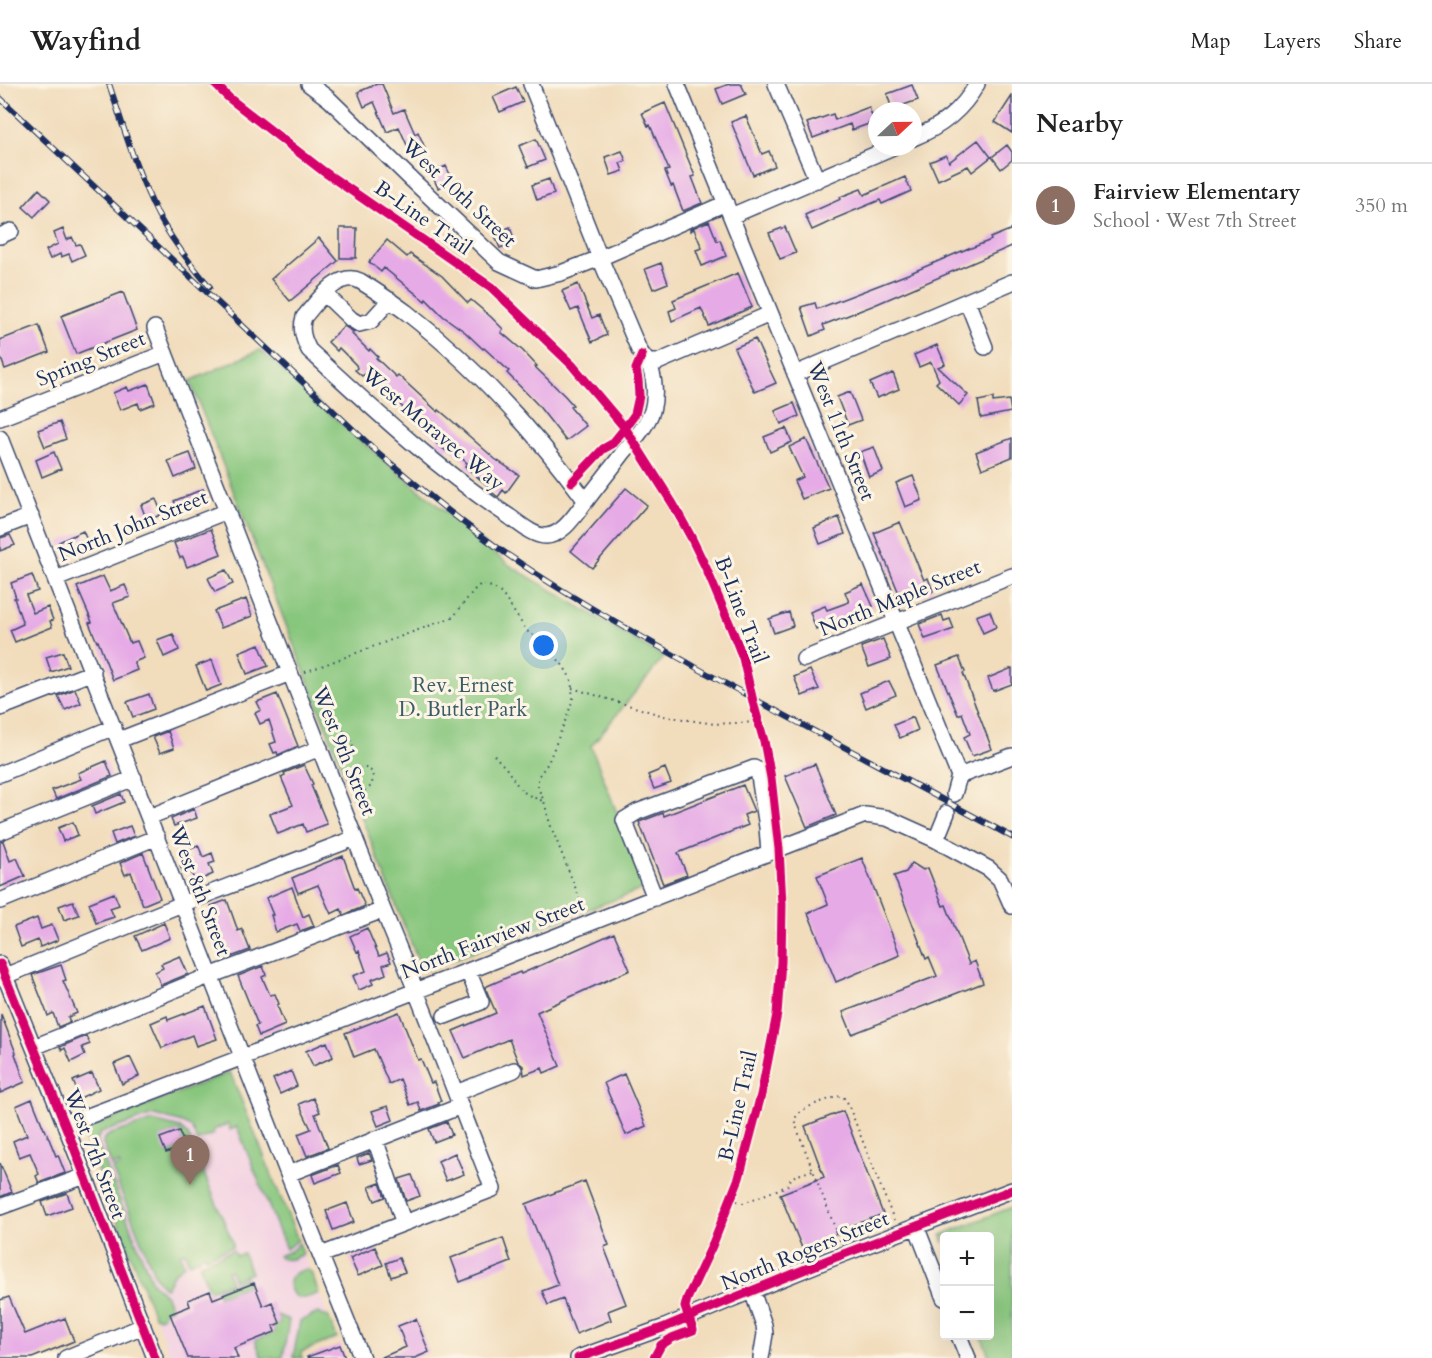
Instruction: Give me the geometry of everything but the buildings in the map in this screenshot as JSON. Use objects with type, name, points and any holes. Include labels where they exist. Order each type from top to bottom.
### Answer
[{"type":"street","name":"West 10th Street","points":[[309,84],[329,99],[499,262],[536,279],[561,273],[728,210],[817,180],[872,156]]},
{"type":"street","points":[[531,84],[600,258],[643,357],[649,362],[658,362],[770,314]]},
{"type":"street","name":"West 11th Street","points":[[677,84],[959,776]]},
{"type":"street","points":[[776,84],[817,180]]},
{"type":"street","points":[[922,134],[946,121],[966,102],[977,84]]},
{"type":"street","name":"West Moravec Way","points":[[586,501],[554,457],[500,396],[429,330],[390,300],[360,281],[352,278],[344,279],[325,294],[304,317],[301,324],[304,341],[309,350],[406,439],[493,506],[535,533],[545,536],[561,531],[586,501],[638,435],[651,411],[655,394],[649,362]]},
{"type":"street","points":[[795,374],[1012,282]]},
{"type":"street","points":[[325,294],[359,324],[371,321],[390,300]]},
{"type":"street","points":[[967,301],[985,347]]},
{"type":"street","name":"West 9th Street","points":[[155,328],[383,910],[417,990],[493,1189],[405,1222]]},
{"type":"street","name":"Spring Street","points":[[0,418],[165,353]]},
{"type":"street","name":"West 8th Street","points":[[1,441],[362,1358]]},
{"type":"street","name":"North John Street","points":[[56,579],[227,511]]},
{"type":"street","points":[[0,528],[31,516]]},
{"type":"street","name":"North Maple Street","points":[[804,659],[1012,576]]},
{"type":"street","points":[[0,708],[93,672]]},
{"type":"street","points":[[0,774],[290,673]]},
{"type":"street","points":[[149,817],[320,748]]},
{"type":"street","points":[[954,794],[959,776],[1012,756]]},
{"type":"street","points":[[655,898],[624,820],[637,812],[754,768],[758,770],[769,853]]},
{"type":"street","points":[[0,832],[135,778]]},
{"type":"street","points":[[947,813],[936,840],[995,873],[1004,885],[1012,906]]},
{"type":"street","name":"North Fairview Street","points":[[65,1125],[468,971],[865,815],[887,818],[936,840]]},
{"type":"street","points":[[0,901],[157,837]]},
{"type":"street","points":[[2,973],[356,838]]},
{"type":"street","points":[[33,1047],[383,910]]},
{"type":"street","points":[[445,1016],[481,1002],[468,971]]},
{"type":"street","name":"West 7th Street","points":[[2,973],[65,1125],[154,1358]]},
{"type":"street","points":[[288,1174],[375,1139],[458,1100],[514,1070]]},
{"type":"street","points":[[321,1255],[405,1222],[375,1139]]},
{"type":"street","points":[[0,1205],[85,1176]]},
{"type":"street","name":"North Rogers Street","points":[[578,1358],[680,1321],[1012,1190]]},
{"type":"street","points":[[916,1226],[940,1286]]},
{"type":"street","points":[[752,1291],[764,1325],[765,1334],[761,1358]]},
{"type":"street","points":[[66,1358],[142,1326]]},
{"type":"street","points":[[961,1340],[968,1358]]},
{"type":"path","points":[[290,673],[305,672],[453,617],[475,588],[481,584],[492,587],[502,594],[527,631],[548,647],[571,679],[573,698],[548,763],[538,777],[538,788],[590,923]]},
{"type":"path","points":[[572,688],[664,716],[714,724],[759,723]]},
{"type":"path","points":[[326,707],[332,722],[348,735],[354,749],[336,754]]},
{"type":"path","points":[[494,755],[510,773],[519,788],[532,797],[544,801]]},
{"type":"path","points":[[348,783],[348,777],[356,769],[366,768],[373,773],[372,785],[366,791],[357,792],[350,789]]},
{"type":"path","points":[[840,1241],[796,1126],[796,1115],[801,1111],[840,1096],[846,1099],[894,1220]]},
{"type":"path","points":[[729,1203],[743,1203],[787,1186],[792,1177],[813,1170]]},
{"type":"shaded area","points":[[230,1072],[337,1338],[301,1352],[303,1358],[171,1358],[84,1131]]},
{"type":"green space","name":"Rev. Ernest D. Butler Park","points":[[260,350],[354,435],[509,565],[664,657],[591,746],[646,888],[422,971],[190,381]]},
{"type":"green space","points":[[230,1072],[298,1240],[286,1249],[237,1127],[230,1130],[228,1124],[213,1130],[214,1134],[197,1141],[191,1127],[155,1115],[101,1133],[97,1142],[152,1282],[166,1296],[171,1308],[164,1311],[163,1316],[159,1318],[154,1316],[82,1131]]},
{"type":"green space","points":[[153,1121],[180,1128],[188,1135],[233,1243],[232,1247],[206,1257],[205,1254],[189,1263],[185,1252],[180,1254],[184,1265],[174,1273],[166,1288],[163,1287],[155,1276],[112,1169],[120,1166],[119,1163],[112,1166],[103,1144],[104,1138]],"holes":[[[179,1131],[184,1146],[167,1153],[161,1138]]]},
{"type":"green space","points":[[1012,1207],[1012,1358],[990,1358],[983,1340],[994,1340],[994,1232],[949,1232]]},
{"type":"green space","points":[[299,1243],[303,1254],[287,1259],[278,1256],[291,1251]]},
{"type":"green space","points":[[233,1250],[236,1256],[243,1253],[251,1273],[234,1280],[230,1270],[227,1271],[231,1282],[209,1290],[199,1264]]},
{"type":"green space","points":[[307,1269],[311,1272],[319,1293],[300,1298],[292,1292],[289,1281],[294,1274]]},
{"type":"green space","points":[[246,1278],[248,1285],[219,1297],[217,1290]]},
{"type":"green space","points":[[318,1313],[328,1316],[337,1338],[301,1352],[303,1358],[293,1358],[300,1321]]},
{"type":"green space","points":[[277,1315],[289,1320],[283,1357],[262,1358],[255,1340],[275,1332],[273,1326],[280,1323]]},
{"type":"railway","points":[[109,84],[150,199],[169,234],[210,287]]},
{"type":"railway","points":[[0,98],[375,450],[478,533],[536,574],[627,629],[1012,837]]},
{"type":"cycle path","name":"B-Line Trail","points":[[215,84],[229,98],[323,171],[491,287],[572,365],[625,428],[673,504],[706,568],[743,658],[771,778],[779,849],[782,904],[777,1014],[761,1095],[739,1178],[712,1246],[687,1299],[685,1307],[693,1330],[661,1345],[654,1358]]},
{"type":"cycle path","points":[[572,482],[603,449],[612,444],[635,414],[639,396],[636,369],[642,355]]},
{"type":"cycle path","points":[[0,964],[155,1358]]},
{"type":"cycle path","points":[[578,1358],[665,1327],[828,1260],[1012,1190]]},
{"type":"place","name":"Fairview Elementary","points":[[190,1185]]}]
